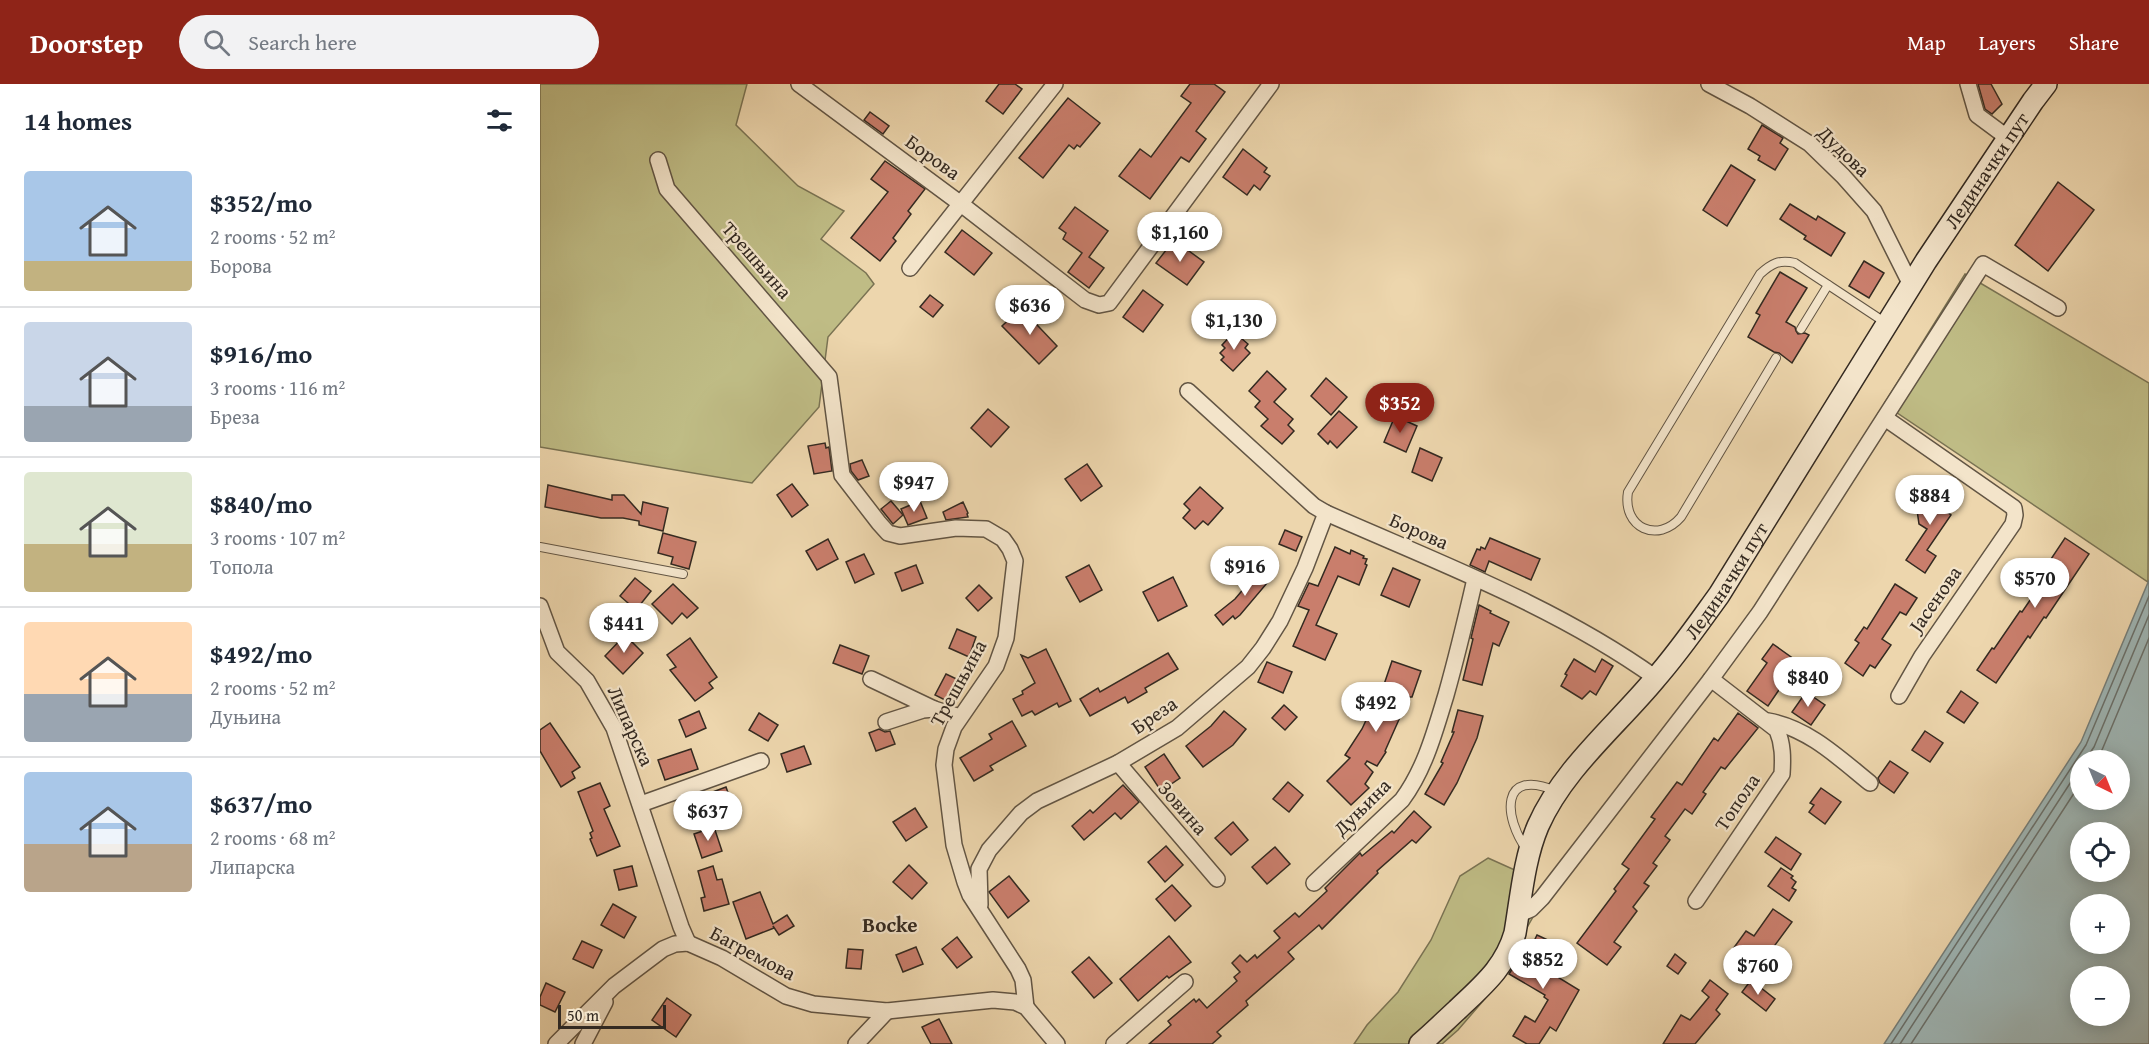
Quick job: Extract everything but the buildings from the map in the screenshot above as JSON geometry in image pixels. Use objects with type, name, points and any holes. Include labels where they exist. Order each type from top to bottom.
[{"type":"main road","name":"Лединачки пут","points":[[1420,1044],[1478,991],[1499,968],[1511,945],[1529,854],[1541,821],[1557,792],[1687,641],[1719,595],[1911,285],[2046,84]]},
{"type":"street","name":"Борова","points":[[799,84],[962,204],[1086,300],[1099,305],[1108,303],[1271,84]]},
{"type":"street","points":[[910,268],[1055,84]]},
{"type":"street","name":"Дудова","points":[[1709,84],[1750,106],[1810,144],[1874,211],[1911,285]]},
{"type":"street","points":[[1968,84],[1977,115],[2008,138]]},
{"type":"street","name":"Трешњина","points":[[658,160],[667,189],[829,376],[842,475],[888,533],[900,536],[956,528],[986,529],[1003,539],[1010,549],[1014,561],[1006,638],[996,666],[960,717],[946,749],[944,765],[956,854],[970,895],[1023,980],[1026,1007]]},
{"type":"street","points":[[1517,915],[1531,909],[1542,898],[1761,612],[1983,264],[2058,308]]},
{"type":"street","name":"Борова","points":[[1188,391],[1314,506],[1531,603],[1578,628],[1656,678]]},
{"type":"street","name":"Јасенова","points":[[1885,418],[2014,508],[2015,515],[2013,524],[1922,656],[1899,696]]},
{"type":"street","name":"Бреза","points":[[980,911],[979,869],[989,850],[1021,813],[1037,801],[1118,764],[1177,728],[1248,668],[1280,621],[1305,568],[1326,513]]},
{"type":"street","name":"Дуњина","points":[[1314,883],[1402,800],[1422,768],[1449,684],[1475,579]]},
{"type":"street","name":"Липарска","points":[[540,606],[557,652],[587,681],[614,728],[688,943]]},
{"type":"street","points":[[871,679],[934,709],[960,717]]},
{"type":"street","name":"Топола","points":[[1696,901],[1782,774],[1782,742],[1777,730],[1711,679]]},
{"type":"street","points":[[885,722],[923,710],[934,709]]},
{"type":"street","points":[[1768,721],[1783,723],[1804,733],[1870,783]]},
{"type":"street","points":[[640,804],[761,761]]},
{"type":"street","name":"Зовина","points":[[1118,764],[1217,879]]},
{"type":"street","name":"Багремова","points":[[556,1044],[614,986],[663,949],[675,944],[688,943],[722,958],[786,996],[813,1004],[887,1011],[993,1000],[1014,1002],[1026,1007]]},
{"type":"street","points":[[1114,1044],[1185,982]]},
{"type":"street","points":[[583,1044],[614,986]]},
{"type":"street","points":[[1026,1007],[1057,1044]]},
{"type":"street","points":[[856,1044],[887,1011]]},
{"type":"lane","points":[[1776,358],[1681,517],[1667,529],[1658,531],[1640,526],[1628,511],[1628,492],[1760,274],[1778,261],[1795,263],[1887,324]]},
{"type":"lane","points":[[1801,329],[1828,285]]},
{"type":"lane","points":[[540,547],[683,574]]},
{"type":"lane","points":[[1529,854],[1515,831],[1510,812],[1510,801],[1515,792],[1531,785],[1546,787],[1557,792]]},
{"type":"shaded area","points":[[540,84],[747,84],[736,125],[798,186],[844,211],[821,239],[866,273],[874,284],[828,337],[819,407],[752,483],[540,447]]},
{"type":"shaded area","points":[[1965,274],[2149,383],[2148,582],[1884,404]]},
{"type":"shaded area","points":[[1488,858],[1517,871],[1514,911],[1533,917],[1489,994],[1458,1030],[1442,1044],[1354,1044],[1367,1025],[1398,992],[1431,940],[1460,876]]},
{"type":"water","points":[[2149,580],[2149,1044],[1884,1044],[2070,759],[2070,810],[2130,810],[2130,750],[2076,750]]},
{"type":"district","name":"Bocke","points":[[890,925]]}]
